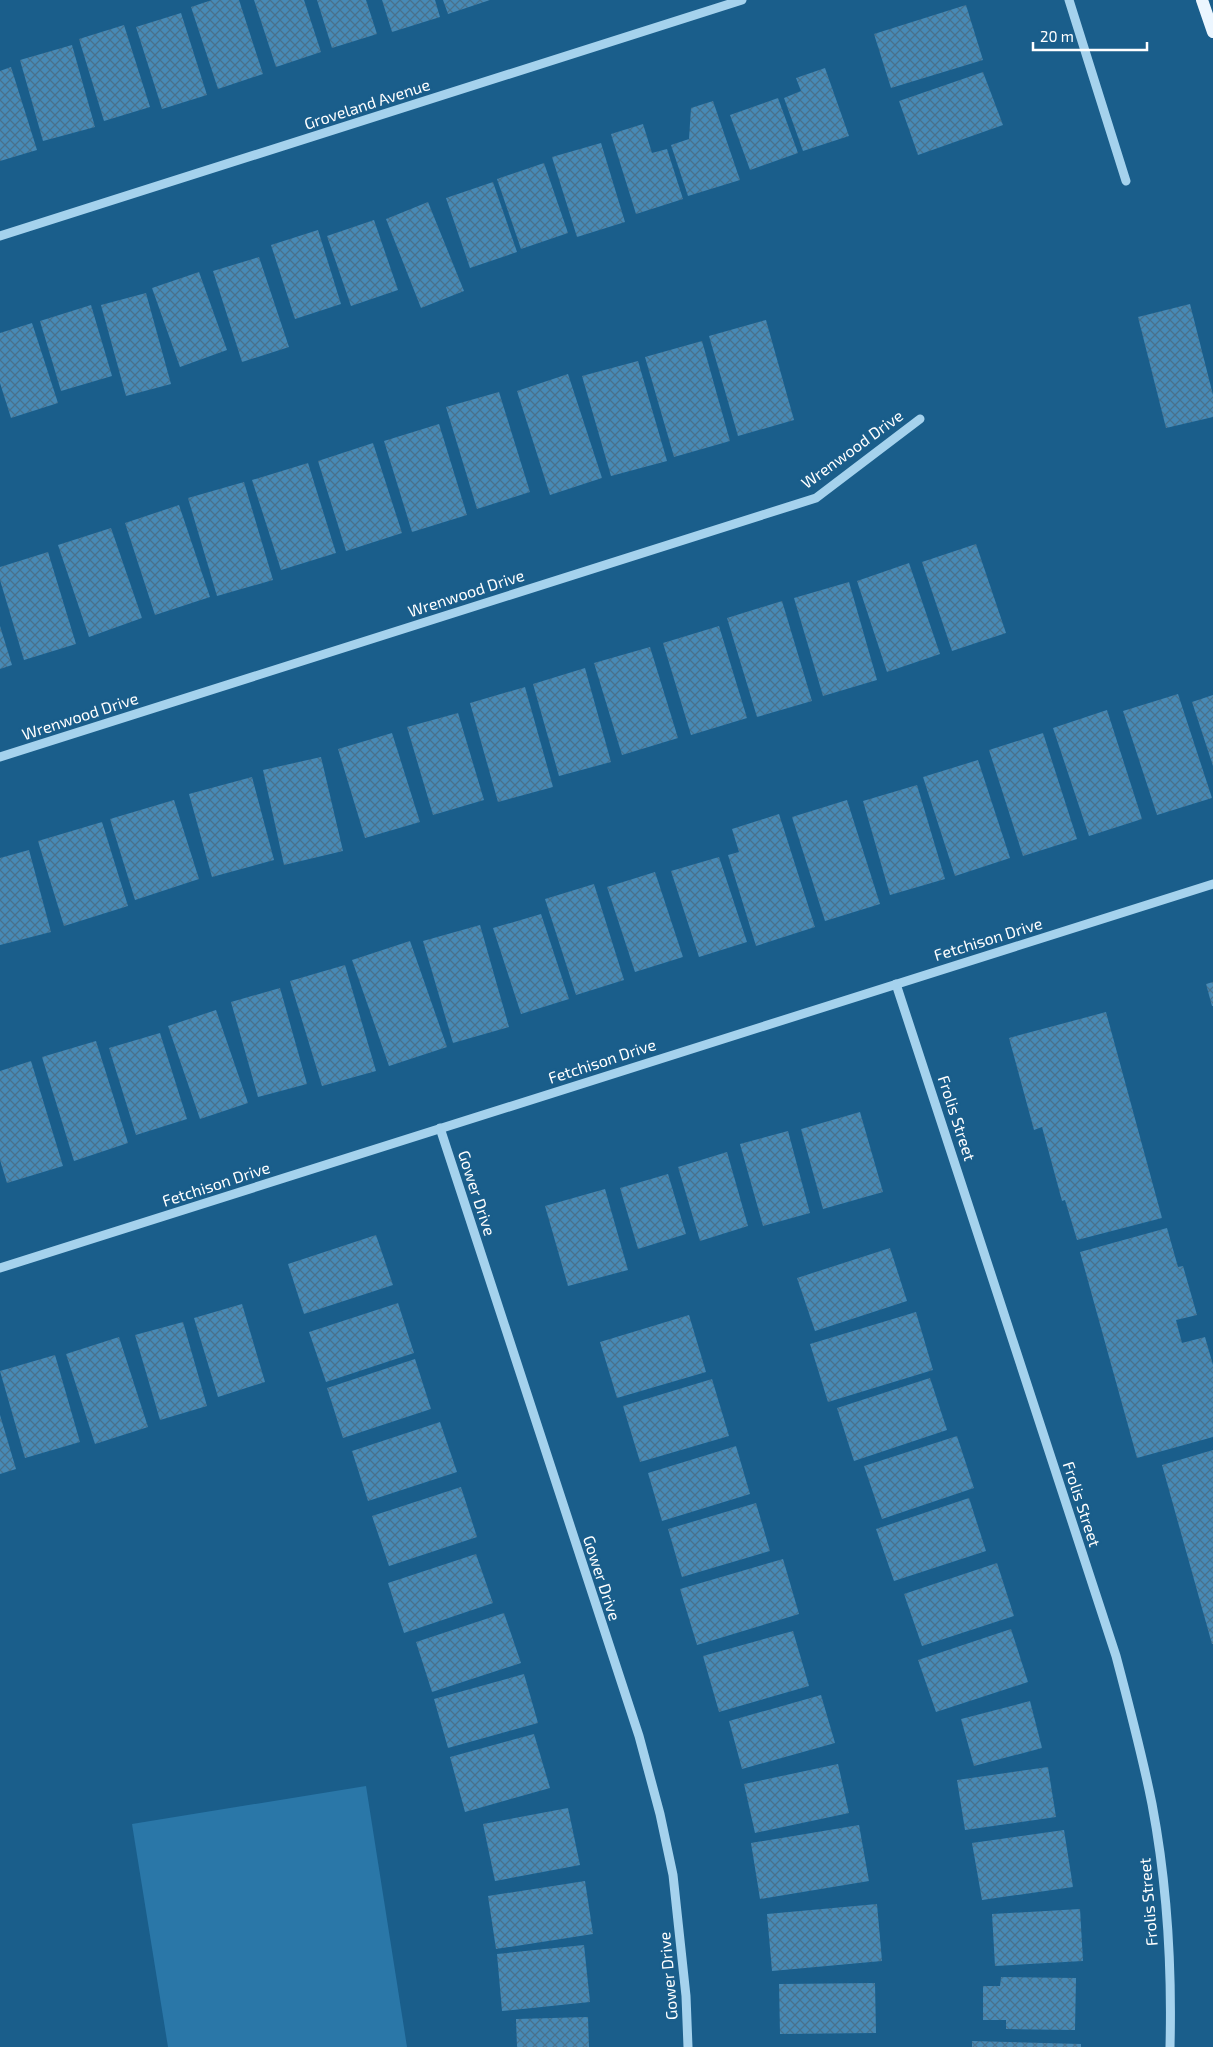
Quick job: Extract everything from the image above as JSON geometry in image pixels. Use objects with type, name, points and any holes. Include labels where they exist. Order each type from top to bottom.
[{"type":"main road","points":[[1202,0],[1213,32]]},
{"type":"street","name":"Groveland Avenue","points":[[0,236],[742,0]]},
{"type":"street","points":[[1069,0],[1126,181]]},
{"type":"street","name":"Wrenwood Drive","points":[[0,757],[816,498],[920,419]]},
{"type":"street","name":"Fetchison Drive","points":[[0,1268],[1213,884]]},
{"type":"street","name":"Frolis Street","points":[[896,984],[1116,1656],[1134,1721],[1152,1805],[1162,1874],[1167,1938],[1170,2047]]},
{"type":"street","name":"Gower Drive","points":[[440,1128],[639,1736],[660,1814],[673,1874],[686,1996],[688,2047]]},
{"type":"shaded area","points":[[366,1786],[407,2047],[168,2047],[132,1824]]},
{"type":"building","points":[[212,0],[239,0],[263,74],[218,89],[191,7]]},
{"type":"building","points":[[254,0],[304,0],[321,52],[276,67]]},
{"type":"building","points":[[317,0],[366,0],[377,34],[332,48]]},
{"type":"building","points":[[382,0],[435,0],[440,17],[392,32]]},
{"type":"building","points":[[443,0],[490,0],[448,14]]},
{"type":"building","points":[[966,5],[983,60],[891,88],[874,34]]},
{"type":"building","points":[[181,13],[207,95],[162,109],[136,27]]},
{"type":"building","points":[[124,25],[150,107],[104,121],[79,39]]},
{"type":"building","points":[[72,45],[95,127],[43,141],[20,60]]},
{"type":"building","points":[[11,67],[37,150],[0,161],[0,71]]},
{"type":"building","points":[[825,68],[849,136],[803,151],[784,98],[801,91],[796,78]]},
{"type":"building","points":[[983,72],[1003,125],[918,155],[899,101]]},
{"type":"building","points":[[778,98],[798,153],[750,170],[730,115]]},
{"type":"building","points":[[713,101],[740,180],[688,196],[671,145],[689,139],[691,108]]},
{"type":"building","points":[[643,124],[652,153],[667,149],[683,199],[636,214],[611,134]]},
{"type":"building","points":[[601,143],[625,222],[577,237],[552,157]]},
{"type":"building","points":[[544,163],[568,233],[521,249],[497,179]]},
{"type":"building","points":[[493,182],[517,252],[470,268],[446,198]]},
{"type":"building","points":[[428,202],[464,291],[421,308],[386,219]]},
{"type":"building","points":[[374,220],[398,290],[351,306],[327,236]]},
{"type":"building","points":[[318,230],[341,304],[295,319],[271,245]]},
{"type":"building","points":[[259,257],[289,347],[242,362],[213,271]]},
{"type":"building","points":[[199,272],[227,350],[180,367],[152,288]]},
{"type":"building","points":[[146,293],[171,384],[126,396],[101,305]]},
{"type":"building","points":[[1190,304],[1213,395],[1213,417],[1166,428],[1138,317]]},
{"type":"building","points":[[91,305],[112,376],[61,391],[40,321]]},
{"type":"building","points":[[766,320],[794,420],[738,436],[709,336]]},
{"type":"building","points":[[32,323],[58,403],[11,418],[0,383],[0,333]]},
{"type":"building","points":[[702,341],[730,441],[674,457],[645,357]]},
{"type":"building","points":[[638,361],[667,461],[611,476],[582,376]]},
{"type":"building","points":[[568,374],[602,478],[550,495],[517,391]]},
{"type":"building","points":[[499,392],[530,492],[477,509],[446,407]]},
{"type":"building","points":[[439,424],[467,515],[412,532],[384,441]]},
{"type":"building","points":[[373,443],[402,533],[346,551],[318,461]]},
{"type":"building","points":[[308,463],[336,553],[281,570],[252,480]]},
{"type":"building","points":[[244,482],[273,580],[217,596],[188,498]]},
{"type":"building","points":[[179,505],[210,597],[155,615],[125,523]]},
{"type":"building","points":[[111,528],[142,618],[89,637],[58,545]]},
{"type":"building","points":[[976,544],[1006,633],[952,651],[922,562]]},
{"type":"building","points":[[48,552],[76,644],[24,660],[0,580],[0,567]]},
{"type":"building","points":[[909,563],[940,654],[887,672],[857,581]]},
{"type":"building","points":[[849,582],[877,680],[823,696],[794,598]]},
{"type":"building","points":[[782,601],[812,701],[757,717],[727,618]]},
{"type":"building","points":[[0,626],[12,665],[0,669]]},
{"type":"building","points":[[719,626],[747,718],[691,735],[663,643]]},
{"type":"building","points":[[650,647],[678,738],[622,755],[594,663]]},
{"type":"building","points":[[585,668],[611,762],[559,776],[533,684]]},
{"type":"building","points":[[525,687],[553,787],[498,802],[470,703]]},
{"type":"building","points":[[1178,694],[1212,798],[1157,815],[1123,711]]},
{"type":"building","points":[[1213,695],[1213,766],[1192,702]]},
{"type":"building","points":[[1107,710],[1142,819],[1089,836],[1053,728]]},
{"type":"building","points":[[458,713],[484,800],[433,815],[407,727]]},
{"type":"building","points":[[392,733],[420,822],[365,838],[338,749]]},
{"type":"building","points":[[1043,733],[1077,839],[1023,856],[989,750]]},
{"type":"building","points":[[321,757],[343,851],[284,865],[263,770]]},
{"type":"building","points":[[978,760],[1010,858],[955,876],[923,777]]},
{"type":"building","points":[[252,777],[274,860],[212,877],[189,794]]},
{"type":"building","points":[[917,785],[945,879],[890,895],[863,801]]},
{"type":"building","points":[[174,800],[199,879],[135,900],[110,819]]},
{"type":"building","points":[[847,800],[880,904],[825,921],[792,817]]},
{"type":"building","points":[[779,814],[815,927],[756,946],[728,855],[739,852],[732,829]]},
{"type":"building","points":[[102,822],[128,906],[64,926],[38,841]]},
{"type":"building","points":[[29,850],[51,932],[0,945],[0,858]]},
{"type":"building","points":[[719,857],[747,942],[699,957],[671,871]]},
{"type":"building","points":[[655,872],[683,957],[635,972],[607,887]]},
{"type":"building","points":[[594,884],[624,980],[576,995],[545,899]]},
{"type":"building","points":[[541,914],[569,999],[521,1014],[493,928]]},
{"type":"building","points":[[480,925],[509,1027],[453,1043],[423,941]]},
{"type":"building","points":[[410,941],[447,1047],[389,1066],[352,960]]},
{"type":"building","points":[[345,965],[376,1071],[322,1086],[290,981]]},
{"type":"building","points":[[1213,982],[1213,1006],[1212,1006],[1206,984]]},
{"type":"building","points":[[280,988],[307,1084],[258,1097],[231,1002]]},
{"type":"building","points":[[216,1010],[248,1103],[200,1119],[168,1026]]},
{"type":"building","points":[[1106,1012],[1162,1218],[1077,1240],[1065,1200],[1062,1201],[1042,1127],[1034,1130],[1009,1038]]},
{"type":"building","points":[[160,1033],[187,1119],[136,1135],[109,1048]]},
{"type":"building","points":[[96,1041],[128,1143],[74,1161],[42,1057]]},
{"type":"building","points":[[31,1061],[63,1166],[7,1183],[0,1160],[0,1071]]},
{"type":"building","points":[[860,1112],[883,1192],[823,1209],[801,1129]]},
{"type":"building","points":[[788,1131],[810,1213],[763,1226],[740,1144]]},
{"type":"building","points":[[727,1152],[748,1226],[700,1241],[678,1167]]},
{"type":"building","points":[[668,1174],[686,1234],[638,1249],[620,1188]]},
{"type":"building","points":[[605,1189],[628,1270],[568,1286],[545,1206]]},
{"type":"building","points":[[1167,1228],[1178,1267],[1183,1266],[1197,1315],[1176,1320],[1182,1343],[1205,1337],[1213,1365],[1213,1437],[1137,1458],[1080,1252]]},
{"type":"building","points":[[376,1235],[393,1285],[304,1314],[288,1264]]},
{"type":"building","points":[[890,1248],[907,1301],[815,1331],[797,1278]]},
{"type":"building","points":[[398,1303],[414,1353],[326,1382],[309,1332]]},
{"type":"building","points":[[242,1304],[265,1382],[218,1397],[194,1318]]},
{"type":"building","points":[[916,1312],[933,1370],[828,1402],[810,1344]]},
{"type":"building","points":[[689,1315],[706,1372],[617,1398],[600,1342]]},
{"type":"building","points":[[183,1322],[207,1406],[160,1420],[135,1335]]},
{"type":"building","points":[[119,1337],[148,1427],[95,1444],[66,1354]]},
{"type":"building","points":[[55,1355],[80,1442],[25,1458],[0,1371]]},
{"type":"building","points":[[415,1359],[431,1409],[343,1438],[327,1388]]},
{"type":"building","points":[[930,1378],[947,1430],[854,1461],[837,1408]]},
{"type":"building","points":[[712,1379],[729,1436],[640,1462],[623,1406]]},
{"type":"building","points":[[0,1415],[16,1469],[0,1474]]},
{"type":"building","points":[[440,1422],[457,1472],[368,1501],[352,1451]]},
{"type":"building","points":[[957,1436],[974,1488],[882,1519],[864,1466]]},
{"type":"building","points":[[736,1446],[750,1494],[662,1521],[648,1473]]},
{"type":"building","points":[[1213,1450],[1213,1644],[1212,1644],[1162,1465]]},
{"type":"building","points":[[461,1487],[477,1537],[389,1566],[372,1516]]},
{"type":"building","points":[[969,1498],[986,1551],[894,1581],[876,1529]]},
{"type":"building","points":[[756,1503],[770,1551],[682,1577],[668,1529]]},
{"type":"building","points":[[476,1554],[493,1603],[404,1633],[388,1583]]},
{"type":"building","points":[[783,1559],[799,1614],[697,1645],[680,1589]]},
{"type":"building","points":[[997,1563],[1014,1616],[922,1646],[904,1594]]},
{"type":"building","points":[[504,1613],[521,1663],[432,1692],[416,1642]]},
{"type":"building","points":[[1011,1629],[1028,1682],[936,1712],[918,1660]]},
{"type":"building","points":[[793,1631],[809,1686],[719,1712],[703,1656]]},
{"type":"building","points":[[524,1674],[538,1723],[448,1748],[434,1699]]},
{"type":"building","points":[[821,1695],[835,1743],[742,1769],[729,1721]]},
{"type":"building","points":[[1030,1701],[1042,1748],[974,1766],[961,1719]]},
{"type":"building","points":[[534,1734],[550,1788],[465,1812],[450,1757]]},
{"type":"building","points":[[838,1764],[849,1813],[755,1833],[744,1784]]},
{"type":"building","points":[[1048,1767],[1056,1817],[965,1830],[957,1780]]},
{"type":"building","points":[[568,1808],[580,1865],[495,1881],[483,1824]]},
{"type":"building","points":[[859,1825],[869,1881],[760,1899],[751,1843]]},
{"type":"building","points":[[1064,1830],[1073,1887],[982,1900],[972,1843]]},
{"type":"building","points":[[585,1881],[593,1934],[496,1949],[488,1896]]},
{"type":"building","points":[[877,1904],[882,1961],[772,1971],[767,1914]]},
{"type":"building","points":[[1080,1909],[1083,1961],[995,1966],[992,1914]]},
{"type":"building","points":[[584,1945],[590,2002],[502,2011],[497,1954]]},
{"type":"building","points":[[1001,1977],[1076,1978],[1075,2030],[1006,2029],[1006,2020],[983,2020],[983,1986],[1000,1986]]},
{"type":"building","points":[[875,1983],[876,2033],[780,2034],[779,1984]]},
{"type":"building","points":[[588,2017],[589,2047],[517,2047],[516,2019]]},
{"type":"building","points":[[972,2041],[1081,2044],[1081,2047],[972,2047]]}]
